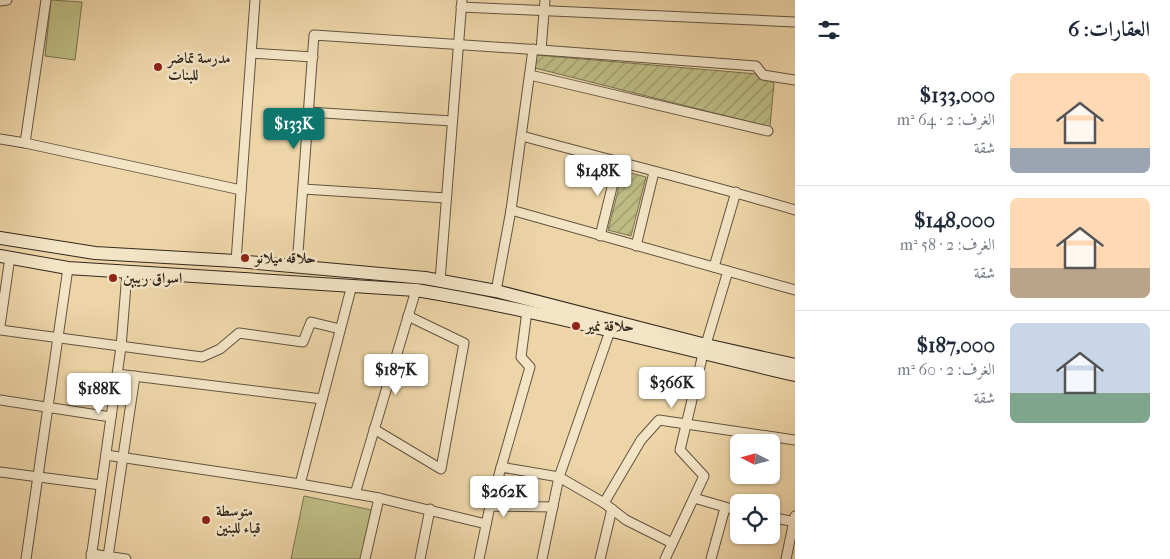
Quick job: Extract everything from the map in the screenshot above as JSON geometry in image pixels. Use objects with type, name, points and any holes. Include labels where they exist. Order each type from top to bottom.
[{"type":"main road","points":[[0,238],[95,253],[236,261],[440,280],[496,291],[795,376]]},
{"type":"main road","points":[[5,256],[68,268],[127,273],[416,290],[471,299],[610,331],[795,365]]},
{"type":"street","points":[[0,2],[7,0]]},
{"type":"street","points":[[25,143],[46,0]]},
{"type":"street","points":[[236,261],[255,0]]},
{"type":"street","points":[[496,291],[511,210],[530,75],[545,11],[545,0]]},
{"type":"street","points":[[440,280],[461,4],[545,11],[795,22]]},
{"type":"street","points":[[297,266],[314,35],[756,66],[762,75],[795,80]]},
{"type":"street","points":[[251,53],[312,57]]},
{"type":"street","points":[[530,75],[768,130]]},
{"type":"street","points":[[308,112],[452,121]]},
{"type":"street","points":[[522,136],[618,163],[736,192],[795,210]]},
{"type":"street","points":[[0,139],[241,190]]},
{"type":"street","points":[[600,236],[618,163]]},
{"type":"street","points":[[636,246],[654,172]]},
{"type":"street","points":[[303,188],[446,198]]},
{"type":"street","points":[[714,267],[736,192]]},
{"type":"street","points":[[511,210],[795,290]]},
{"type":"street","points":[[0,326],[5,256]]},
{"type":"street","points":[[26,559],[68,268]]},
{"type":"street","points":[[665,559],[704,476],[680,450],[704,349],[728,272]]},
{"type":"street","points":[[126,559],[91,556],[118,374],[127,273]]},
{"type":"street","points":[[300,484],[352,285]]},
{"type":"street","points":[[355,494],[416,290]]},
{"type":"street","points":[[479,559],[490,506],[530,366],[521,357],[527,311]]},
{"type":"street","points":[[374,429],[441,469],[464,343],[408,316]]},
{"type":"street","points":[[0,330],[202,356],[220,349],[239,333],[303,342],[311,322],[340,329]]},
{"type":"street","points":[[542,559],[559,477],[610,331]]},
{"type":"street","points":[[118,374],[322,399]]},
{"type":"street","points":[[108,557],[135,376]]},
{"type":"street","points":[[0,400],[111,417]]},
{"type":"street","points":[[604,503],[641,440],[659,420],[795,440]]},
{"type":"street","points":[[106,454],[379,498],[486,524]]},
{"type":"street","points":[[501,467],[559,477],[604,503],[626,520],[672,543]]},
{"type":"street","points":[[0,472],[101,484]]},
{"type":"street","points":[[365,559],[379,498]]},
{"type":"street","points":[[694,498],[730,509]]},
{"type":"street","points":[[490,506],[553,507]]},
{"type":"street","points":[[711,559],[725,508]]},
{"type":"street","points":[[420,559],[430,509]]},
{"type":"street","points":[[600,559],[612,509]]},
{"type":"street","points":[[780,518],[795,520],[786,559]]},
{"type":"shaded area","points":[[51,0],[82,2],[75,60],[45,56]]},
{"type":"shaded area","points":[[536,55],[757,74],[774,83],[770,127],[535,68]]},
{"type":"shaded area","points":[[623,171],[646,177],[631,236],[608,230]]},
{"type":"shaded area","points":[[304,496],[372,510],[362,559],[291,559]]},
{"type":"place","name":"مدرسة تماضر للبنات","points":[[158,67]]},
{"type":"place","name":"حلاقه ميلانو","points":[[245,258]]},
{"type":"place","name":"اسواق ريبين","points":[[113,278]]},
{"type":"place","name":"حلاقة نمير","points":[[576,326]]},
{"type":"place","name":"متوسطة قباء للبنين","points":[[206,520]]}]
